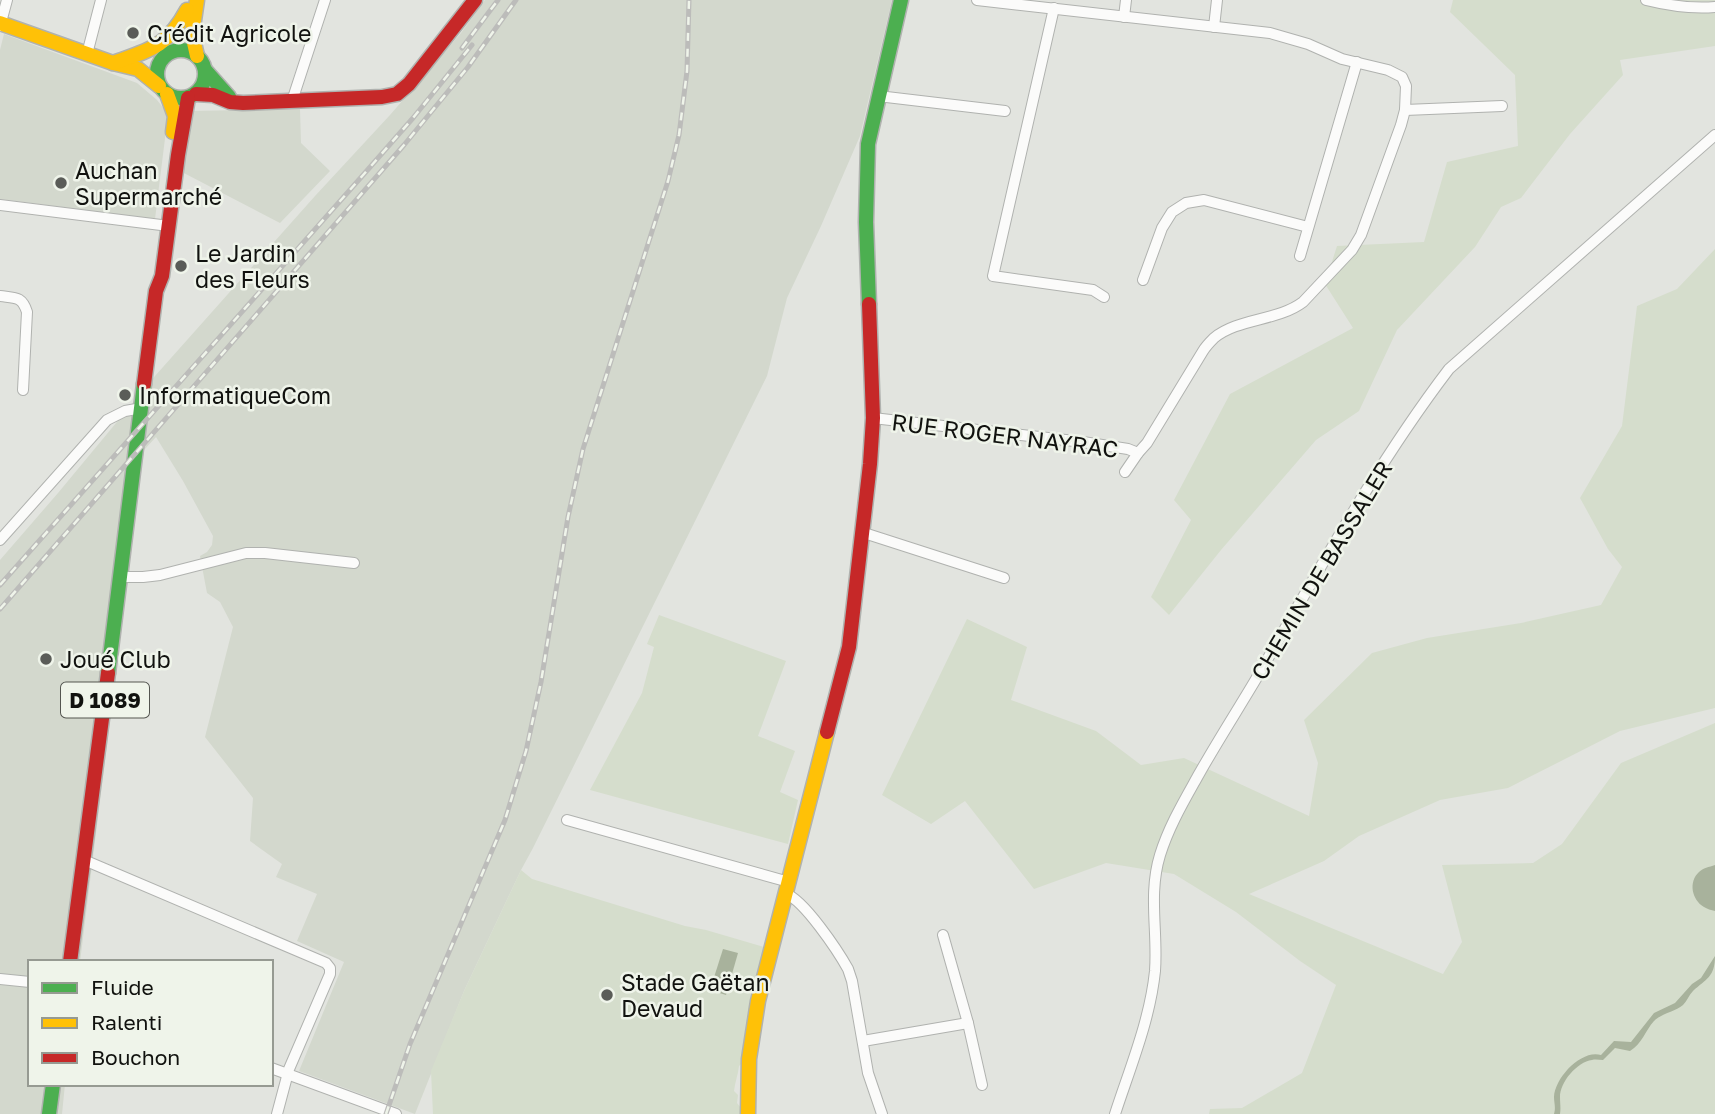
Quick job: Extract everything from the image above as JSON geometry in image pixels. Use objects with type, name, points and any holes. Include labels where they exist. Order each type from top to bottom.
[{"type":"main road","points":[[0,24],[138,69],[178,99],[213,94],[236,103],[382,97],[397,93],[409,84],[475,0]]},
{"type":"main road","points":[[748,1114],[749,1059],[758,1001],[849,647],[873,418],[866,222],[868,144],[901,0]]},
{"type":"main road","points":[[113,63],[150,51],[164,42],[176,30],[191,3]]},
{"type":"main road","points":[[163,90],[157,71],[182,39],[191,3]]},
{"type":"main road","points":[[191,3],[192,34],[197,56]]},
{"type":"main road","points":[[138,69],[182,50],[190,51],[201,60],[205,70],[221,90],[236,103]]},
{"type":"main road","points":[[192,96],[204,83],[205,70]]},
{"type":"main road","name":"D 1089","points":[[163,90],[176,116],[164,225]]},
{"type":"main road","name":"D 1089","points":[[70,960],[142,408],[156,291],[155,270],[192,96]]},
{"type":"main road","points":[[49,1114],[53,1086]]},
{"type":"street","points":[[0,24],[6,0]]},
{"type":"street","points":[[87,54],[100,0]]},
{"type":"street","points":[[292,101],[325,0]]},
{"type":"street","points":[[977,0],[1270,33],[1308,44],[1342,59],[1388,69],[1402,77],[1406,86],[1405,110],[1502,106]]},
{"type":"street","points":[[1124,16],[1126,0]]},
{"type":"street","points":[[1214,27],[1217,0]]},
{"type":"street","points":[[1646,0],[1676,7],[1715,7]]},
{"type":"street","points":[[1054,8],[993,276],[1093,290],[1104,297]]},
{"type":"street","points":[[1300,256],[1357,62]]},
{"type":"street","points":[[878,96],[1005,111]]},
{"type":"street","name":"RUE ROGER NAYRAC","points":[[1125,472],[1147,443],[1212,339],[1222,332],[1294,309],[1352,250],[1369,217],[1405,110]]},
{"type":"street","name":"CHEMIN DE BASSALER","points":[[1115,1114],[1147,1015],[1154,973],[1153,898],[1158,860],[1172,822],[1366,491],[1449,369],[1715,135]]},
{"type":"street","points":[[1143,280],[1162,228],[1172,212],[1186,203],[1204,200],[1308,227]]},
{"type":"street","points":[[0,205],[164,225]]},
{"type":"street","points":[[0,296],[19,298],[27,312],[23,390]]},
{"type":"street","points":[[0,540],[107,420],[125,411],[142,408]]},
{"type":"street","name":"RUE ROGER NAYRAC","points":[[873,418],[1083,442],[1138,453]]},
{"type":"street","points":[[861,532],[1004,578]]},
{"type":"street","points":[[121,576],[160,575],[246,554],[265,553],[354,563]]},
{"type":"street","points":[[567,820],[787,889],[803,906],[848,969],[869,1073],[882,1114]]},
{"type":"street","points":[[84,860],[327,963],[330,974],[288,1074],[277,1114]]},
{"type":"street","points":[[943,935],[982,1085]]},
{"type":"street","points":[[0,979],[28,982]]},
{"type":"street","points":[[863,1041],[968,1023]]},
{"type":"street","points":[[273,1069],[396,1114]]},
{"type":"shaded area","points":[[485,0],[892,0],[860,136],[787,298],[767,376],[521,870],[464,991],[415,1114],[299,1071],[344,962],[297,941],[317,894],[276,877],[282,864],[250,841],[253,798],[205,737],[233,627],[220,602],[207,593],[200,556],[212,545],[213,536],[156,437],[144,450],[80,960],[28,960],[28,1086],[65,1086],[62,1114],[0,1114],[0,560],[155,376],[461,33]]},
{"type":"shaded area","points":[[1453,0],[1715,0],[1715,46],[1620,60],[1623,75],[1570,134],[1521,198],[1501,207],[1475,247],[1397,330],[1359,411],[1316,440],[1169,615],[1151,597],[1191,520],[1174,500],[1230,394],[1353,328],[1325,284],[1337,246],[1424,242],[1447,162],[1518,146],[1515,75],[1450,12]]},
{"type":"shaded area","points":[[4,34],[137,83],[157,100],[168,114],[155,219],[0,199],[0,50]]},
{"type":"shaded area","points":[[300,109],[301,143],[330,171],[280,223],[180,171],[190,111]]},
{"type":"shaded area","points":[[1715,249],[1715,708],[1620,731],[1508,788],[1440,800],[1359,836],[1324,861],[1249,894],[1443,974],[1462,942],[1442,865],[1533,863],[1562,844],[1621,763],[1715,723],[1715,1114],[1209,1114],[1210,1109],[1242,1108],[1302,1073],[1336,985],[1236,912],[1174,874],[1106,863],[1034,889],[965,801],[931,824],[882,795],[967,619],[1027,647],[1011,700],[1096,731],[1141,765],[1184,758],[1309,816],[1318,763],[1304,720],[1372,653],[1427,638],[1521,623],[1601,605],[1622,567],[1608,549],[1580,498],[1622,426],[1637,306],[1677,289]]},
{"type":"shaded area","points":[[659,615],[786,661],[758,736],[795,751],[780,792],[798,800],[788,844],[590,790],[642,693],[654,647],[647,644]]},
{"type":"shaded area","points":[[1715,865],[1715,911],[1706,908],[1697,900],[1693,881],[1699,872]]},
{"type":"shaded area","name":"Stade Gaëtan Devaud","points":[[521,870],[532,879],[764,947],[750,999],[744,1061],[739,1066],[734,1091],[738,1095],[737,1103],[741,1114],[433,1114],[431,1071],[464,991]]},
{"type":"shaded area","points":[[723,949],[738,953],[726,995],[710,990]]},
{"type":"shaded area","points":[[1715,956],[1709,977],[1693,991],[1683,1005],[1654,1021],[1634,1048],[1630,1051],[1615,1048],[1603,1060],[1586,1062],[1575,1069],[1566,1079],[1561,1091],[1560,1114],[1554,1114],[1556,1089],[1571,1066],[1586,1056],[1601,1055],[1614,1041],[1631,1042],[1654,1013],[1675,1003],[1701,978]]},
{"type":"railway","points":[[462,48],[498,0]]},
{"type":"railway","points":[[0,609],[404,145],[468,67],[516,0]]},
{"type":"railway","points":[[386,1114],[410,1044],[505,820],[526,751],[541,682],[568,517],[583,449],[668,181],[679,135],[687,71],[689,0]]},
{"type":"railway","points":[[0,585],[413,118],[472,45]]},
{"type":"traffic: fast","points":[[869,304],[866,222],[868,144],[901,0]]},
{"type":"traffic: fast","points":[[181,50],[190,51],[198,57],[204,65],[205,74],[204,83],[198,91],[190,97],[181,98],[172,97],[164,91],[158,83],[157,74],[158,65],[164,57],[172,51],[181,50]]},
{"type":"traffic: fast","points":[[205,70],[229,97]]},
{"type":"traffic: fast","points":[[108,673],[144,384]]},
{"type":"traffic: fast","points":[[49,1114],[53,1086]]},
{"type":"traffic: slow","points":[[197,0],[192,34],[197,56]]},
{"type":"traffic: slow","points":[[113,63],[165,40],[187,10]]},
{"type":"traffic: slow","points":[[0,23],[113,63],[138,69],[159,86]]},
{"type":"traffic: slow","points":[[167,94],[175,116],[173,132]]},
{"type":"traffic: slow","points":[[748,1114],[749,1059],[758,1001],[827,732]]},
{"type":"traffic: jam","points":[[196,94],[213,95],[230,102],[243,103],[382,97],[397,94],[409,84],[475,0]]},
{"type":"traffic: jam","points":[[144,384],[156,291],[162,276],[188,98]]},
{"type":"traffic: jam","points":[[827,732],[849,647],[870,464],[873,418],[869,304]]},
{"type":"traffic: jam","points":[[70,960],[108,673]]},
{"type":"place","name":"Crédit Agricole","points":[[133,33]]},
{"type":"place","name":"Auchan Supermarché","points":[[61,183]]},
{"type":"place","name":"Le Jardin des Fleurs","points":[[181,266]]},
{"type":"place","name":"InformatiqueCom","points":[[125,395]]},
{"type":"place","name":"Joué Club","points":[[46,659]]},
{"type":"place","name":"Stade Gaëtan Devaud","points":[[607,995]]}]
